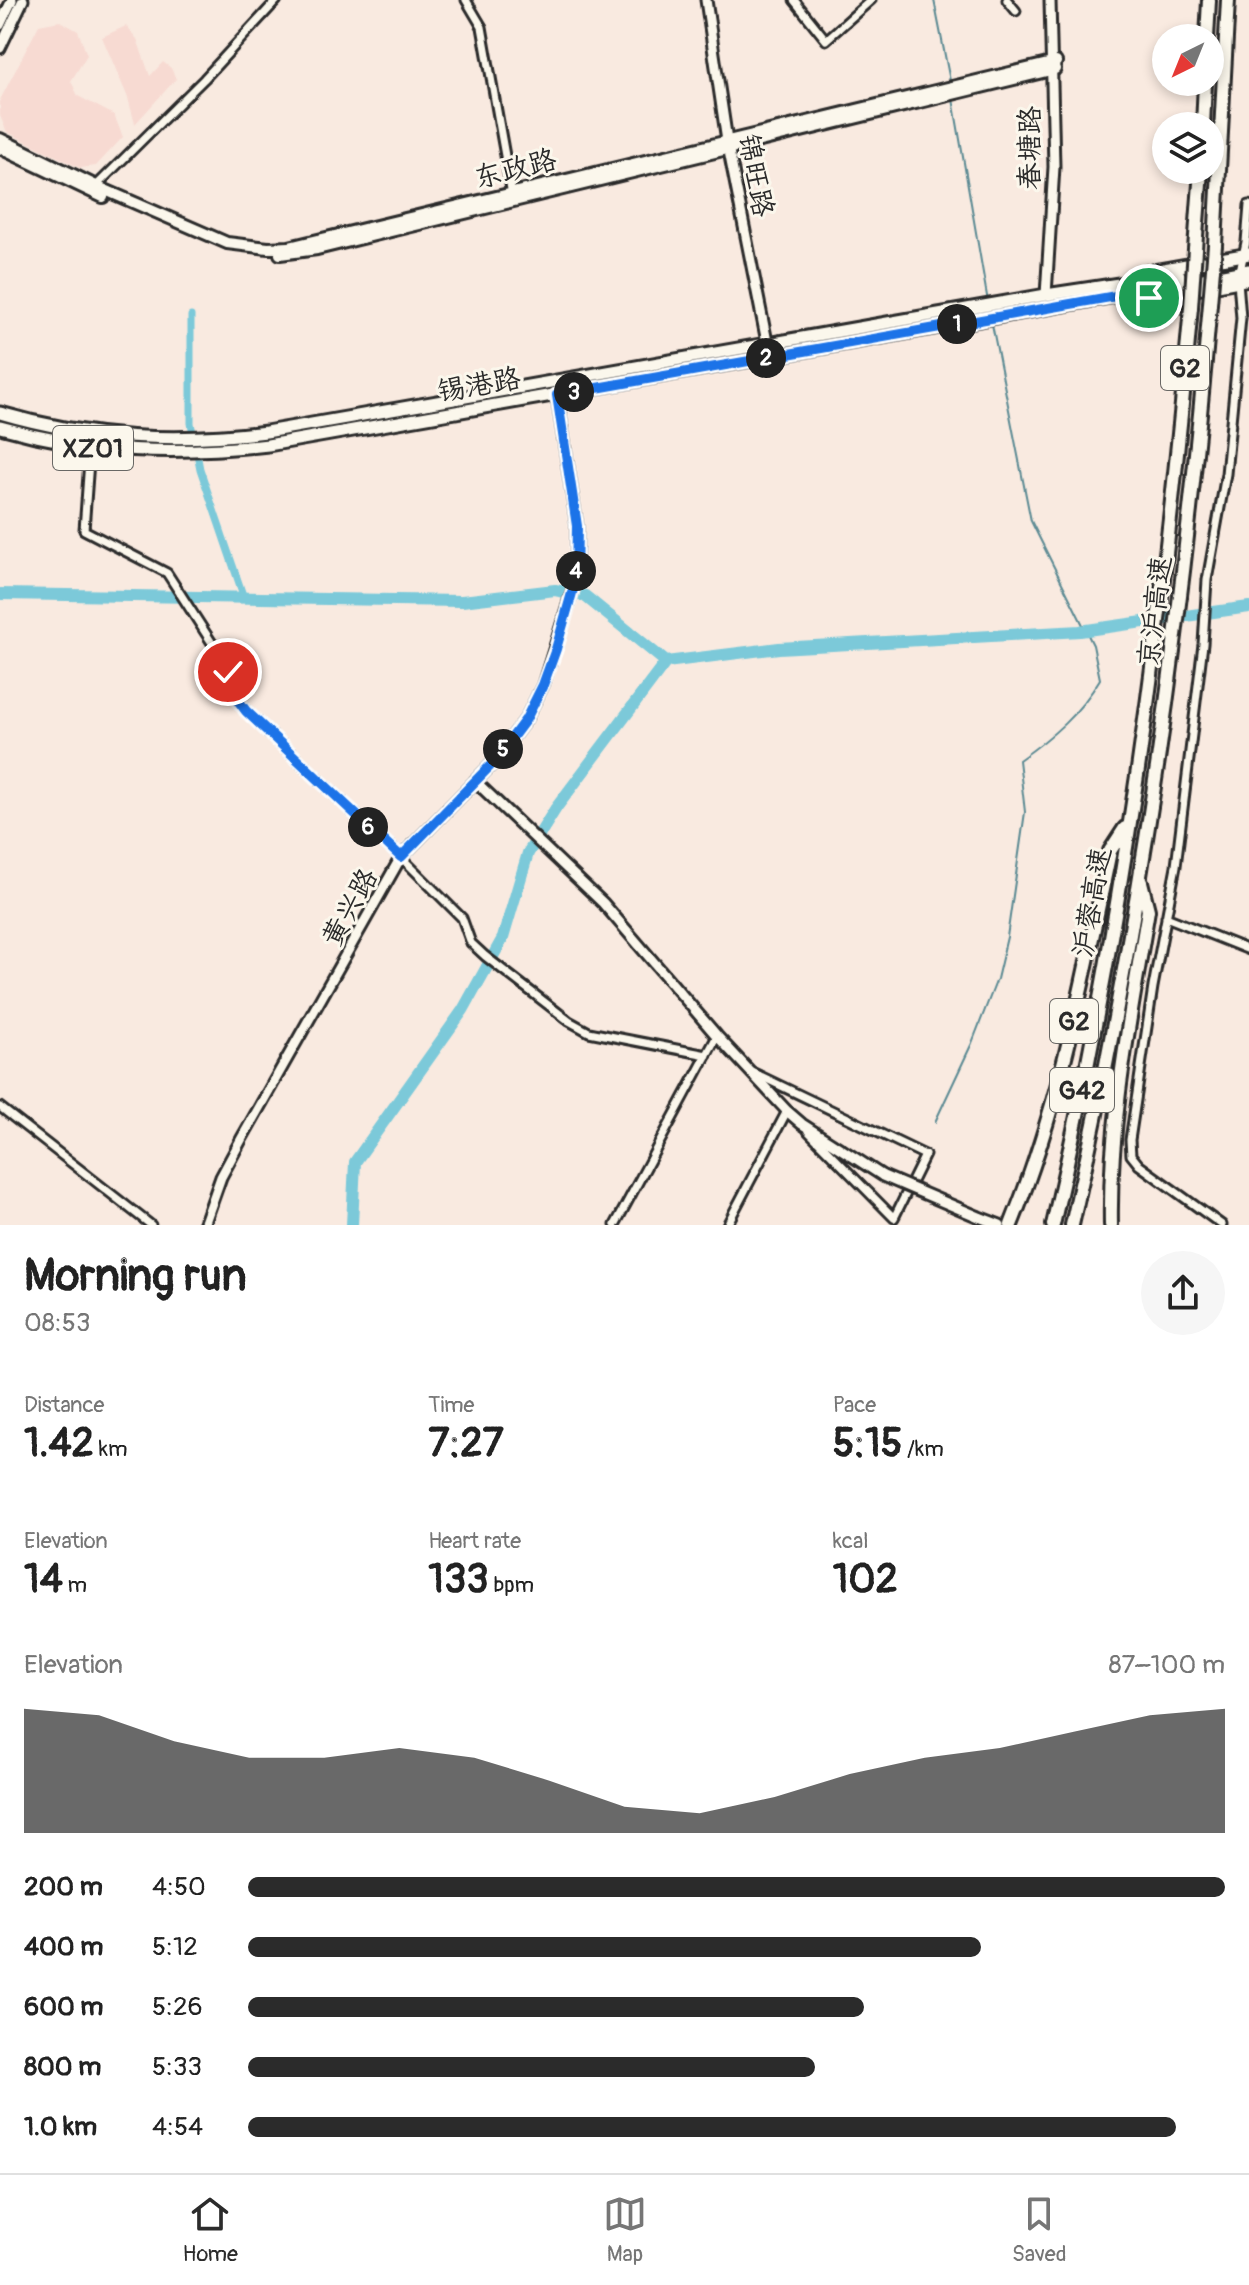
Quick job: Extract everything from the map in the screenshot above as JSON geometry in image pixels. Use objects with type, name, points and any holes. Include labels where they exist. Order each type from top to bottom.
[{"type":"highway","points":[[1208,24],[1209,0]]},
{"type":"highway","name":"京沪高速","points":[[1111,1225],[1120,1088],[1148,910],[1140,875],[1175,643],[1210,304],[1228,0]]},
{"type":"highway","name":"京沪高速","points":[[1011,1225],[1047,1125],[1063,1065],[1110,851],[1129,822],[1162,588],[1191,307],[1200,184]]},
{"type":"highway","name":"沪蓉高速","points":[[1053,1225],[1088,1057],[1129,822]]},
{"type":"highway","name":"沪蓉高速","points":[[1072,1225],[1101,1090],[1140,875]]},
{"type":"main road","name":"东政路","points":[[0,148],[227,243],[268,248],[314,243],[512,197],[1053,65]]},
{"type":"main road","name":"东政路","points":[[0,139],[93,189]]},
{"type":"main road","points":[[1245,267],[1149,298],[1126,289],[1147,272],[1245,267]]},
{"type":"main road","name":"锡港路","points":[[991,312],[1049,294],[1126,289]]},
{"type":"main road","name":"锡港路","points":[[203,445],[1126,289]]},
{"type":"main road","name":"锡港路","points":[[0,427],[90,447],[297,440],[557,395],[769,351]]},
{"type":"main road","name":"锡港路","points":[[0,413],[49,427],[188,446]]},
{"type":"street","points":[[0,25],[12,0]]},
{"type":"street","points":[[0,48],[23,0]]},
{"type":"street","points":[[93,189],[204,79],[277,0]]},
{"type":"street","points":[[466,0],[477,16],[485,37],[512,197]]},
{"type":"street","name":"锦旺路","points":[[706,0],[728,144],[769,351]]},
{"type":"street","points":[[794,0],[826,40],[871,0]]},
{"type":"street","points":[[1007,0],[1016,11]]},
{"type":"street","name":"春塘路","points":[[1049,294],[1060,167],[1053,65],[1053,0]]},
{"type":"street","points":[[1222,1225],[1139,1165],[1131,1155],[1132,1125],[1176,866],[1206,598],[1226,474],[1238,375],[1249,205]]},
{"type":"street","name":"黄兴路","points":[[204,1225],[221,1177],[401,857],[493,763],[526,719],[543,685],[576,579],[577,526],[557,395]]},
{"type":"street","points":[[90,447],[84,530],[167,573],[221,657],[228,672],[229,688],[246,711],[462,918],[471,943],[569,1021],[589,1032],[707,1055]]},
{"type":"street","points":[[475,781],[603,903],[717,1036],[787,1111],[802,1124],[892,1221],[925,1155],[750,1071]]},
{"type":"street","points":[[1166,917],[1249,950]]},
{"type":"street","points":[[615,1225],[717,1036]]},
{"type":"street","points":[[0,1107],[151,1225]]},
{"type":"street","points":[[727,1225],[787,1111]]},
{"type":"street","points":[[802,1124],[883,1176],[1000,1225]]},
{"type":"shaded area","points":[[60,21],[78,31],[87,55],[71,81],[78,96],[114,115],[123,137],[96,166],[80,168],[7,132],[0,116],[0,100],[39,25]]},
{"type":"shaded area","points":[[126,26],[137,39],[150,76],[163,62],[171,68],[176,79],[135,124],[128,98],[102,37]]},
{"type":"waterway","points":[[934,0],[950,81]]},
{"type":"waterway","points":[[953,99],[988,302]]},
{"type":"waterway","points":[[191,316],[191,423],[200,469],[244,598]]},
{"type":"waterway","points":[[935,1122],[972,1043],[997,979],[1007,937],[1025,812],[1019,760],[1064,724],[1084,703],[1100,679],[1093,645],[1031,521],[992,324]]},
{"type":"waterway","points":[[0,594],[462,601],[555,590],[585,596],[666,662],[779,648],[1080,631],[1249,607]]},
{"type":"waterway","points":[[352,1225],[355,1162],[463,1010],[503,938],[528,853],[556,808],[666,662]]},
{"type":"route","points":[[228,672],[229,688],[263,730],[401,857],[493,763],[526,719],[556,649],[576,579],[577,526],[557,395],[1127,294],[1149,298]]}]
